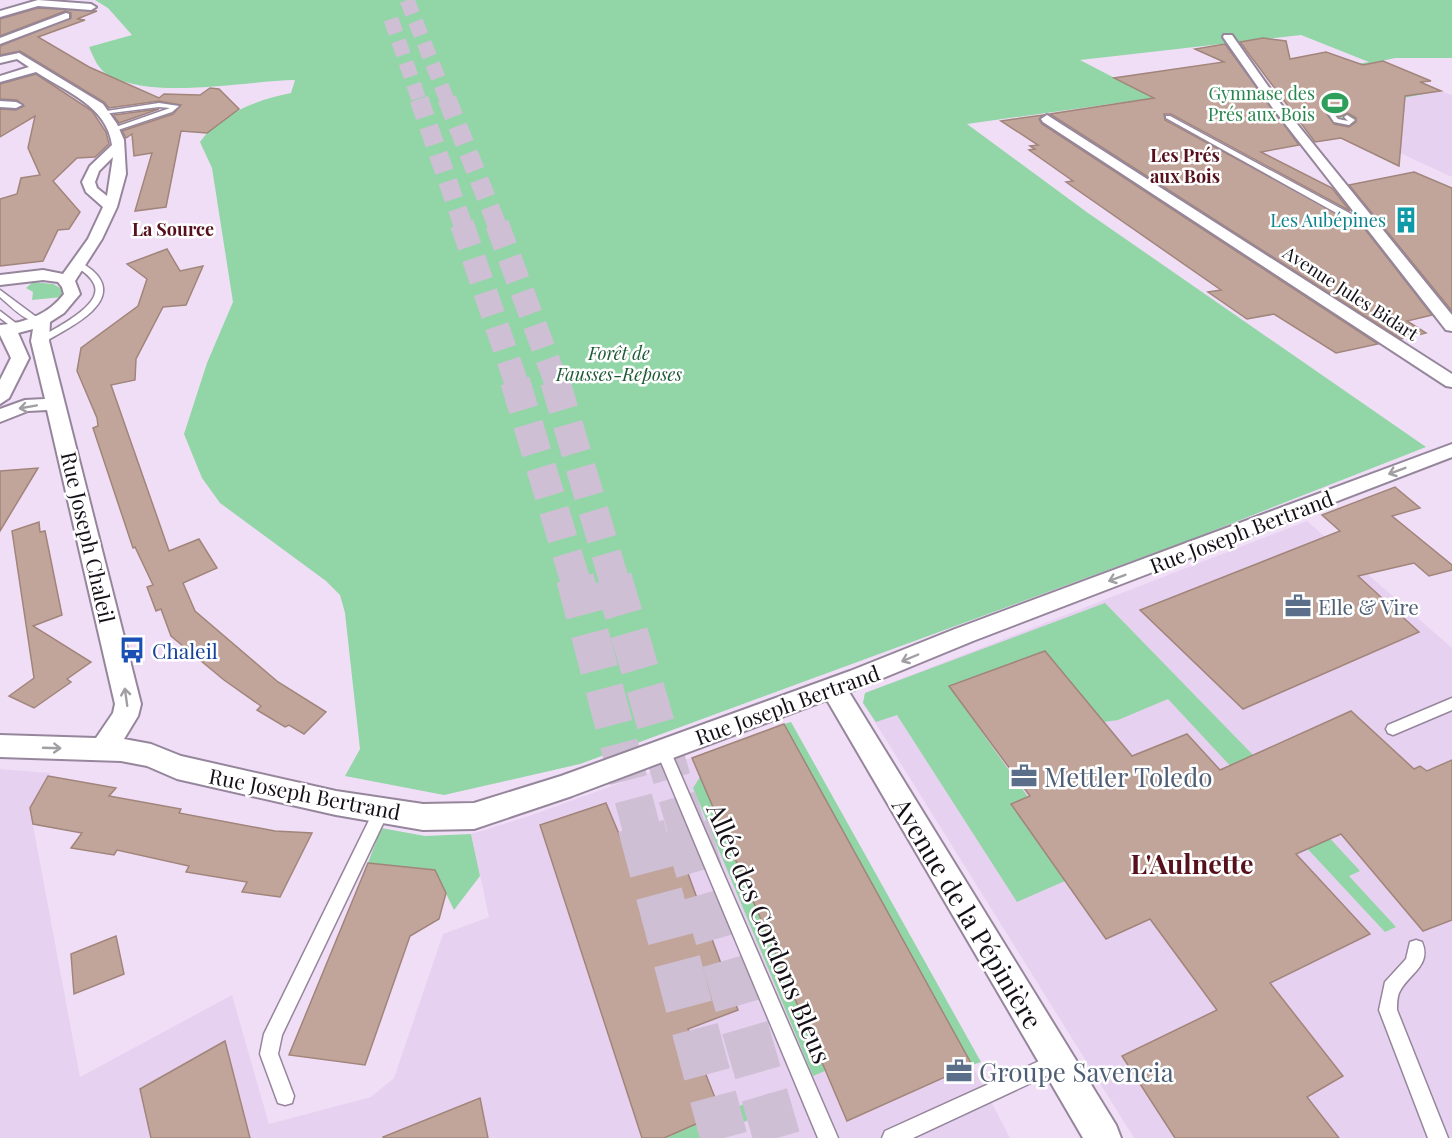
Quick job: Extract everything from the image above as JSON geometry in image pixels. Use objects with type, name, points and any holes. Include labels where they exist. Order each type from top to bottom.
[{"type":"street","points":[[0,14],[38,3],[91,7]]},
{"type":"street","points":[[0,41],[66,16]]},
{"type":"street","points":[[1228,38],[1276,105],[1452,326]]},
{"type":"street","points":[[0,60],[19,56],[102,112],[112,130],[122,169],[111,204],[94,240],[76,263],[67,281]]},
{"type":"street","points":[[0,79],[37,68]]},
{"type":"street","points":[[0,104],[16,105]]},
{"type":"street","name":"Avenue Jules Bidart","points":[[1047,119],[1452,382]]},
{"type":"street","points":[[111,204],[92,190],[87,182],[89,174],[117,147]]},
{"type":"street","points":[[0,280],[45,275],[76,263]]},
{"type":"street","points":[[3,325],[41,330],[69,299],[72,287],[67,281],[45,275]]},
{"type":"street","points":[[0,398],[20,358],[3,325]]},
{"type":"street","name":"Rue Joseph Chaleil","points":[[41,330],[128,704],[125,716],[103,749]]},
{"type":"street","points":[[0,416],[25,406],[57,404]]},
{"type":"street","name":"Rue Joseph Bertrand","points":[[0,746],[103,749],[151,756],[177,767],[336,803],[423,817],[474,816],[562,788],[833,688],[974,631],[1452,450]]},
{"type":"street","name":"Avenue de la Pépinière","points":[[833,688],[1103,1138]]},
{"type":"lane","points":[[102,112],[159,105],[176,106],[170,111],[112,130]]},
{"type":"lane","points":[[1331,114],[1336,121],[1349,123],[1352,120],[1347,117]]},
{"type":"lane","points":[[1168,117],[1361,223],[1374,226]]},
{"type":"lane","points":[[0,293],[33,319],[41,330],[82,315],[103,290],[100,282],[76,263]]},
{"type":"lane","points":[[1393,729],[1452,704]]},
{"type":"lane","name":"Allée des Cordons Bleus","points":[[663,750],[828,1138]]},
{"type":"lane","points":[[285,1096],[269,1054],[273,1034],[382,809]]},
{"type":"lane","points":[[1416,948],[1414,963],[1391,988],[1388,1010],[1438,1138]]},
{"type":"lane","points":[[892,1138],[1057,1062]]},
{"type":"shaded area","points":[[1441,91],[1452,95],[1452,177],[1378,143],[1403,98]]},
{"type":"shaded area","points":[[1307,521],[1452,648],[1452,1138],[1134,1138],[863,703],[865,693]]},
{"type":"shaded area","points":[[784,724],[1010,1138],[0,1138],[0,769],[50,773],[30,809],[80,1077],[232,995],[269,1124],[371,1097],[394,1078],[443,934],[489,917],[471,834],[526,817]]},
{"type":"green space","name":"Forêt de Fausses-Reposes","points":[[95,0],[1452,0],[1452,58],[1395,58],[1373,63],[1441,91],[1403,98],[1378,143],[1289,105],[1267,78],[1369,62],[1301,35],[1080,60],[1153,98],[967,124],[1088,213],[1426,447],[1192,539],[580,764],[444,795],[345,776],[360,749],[345,613],[340,595],[326,581],[220,503],[202,478],[184,434],[207,363],[233,302],[212,168],[200,142],[218,123],[241,109],[266,99],[291,93],[295,80],[175,88],[129,83],[110,76],[99,67],[89,47],[132,35],[108,8]]},
{"type":"green space","points":[[33,282],[53,284],[64,290],[62,297],[32,300],[33,292],[26,288]]},
{"type":"green space","points":[[1105,603],[1253,755],[1360,871],[1349,876],[1396,927],[1385,932],[1168,699],[1118,720],[1104,722],[1045,651],[949,686],[1028,797],[1011,805],[1065,881],[1017,902],[897,715],[876,722],[863,703],[865,693]]},
{"type":"green space","points":[[791,722],[981,1062],[972,1065],[784,724]]},
{"type":"green space","points":[[700,777],[825,1071],[813,1076],[693,788]]},
{"type":"green space","points":[[381,828],[425,836],[471,834],[480,876],[454,910],[435,871],[368,863]]},
{"type":"green space","points":[[770,1093],[776,1108],[707,1138],[664,1138]]},
{"type":"building","points":[[38,8],[97,11],[77,19],[85,20],[38,37],[89,67],[159,98],[164,94],[200,95],[210,88],[219,89],[239,109],[207,133],[181,131],[166,207],[135,211],[152,153],[134,156],[132,134],[126,138],[122,131],[173,114],[181,105],[159,101],[109,108],[104,102],[20,51],[0,55],[0,46],[71,18],[71,13],[65,11],[0,36],[0,19]]},
{"type":"building","points":[[1263,38],[1286,41],[1290,59],[1326,52],[1363,65],[1383,61],[1431,81],[1420,82],[1441,91],[1405,96],[1399,166],[1341,138],[1315,142],[1240,42]],"holes":[[[1331,109],[1339,117],[1348,113],[1356,118],[1356,122],[1349,127],[1334,124],[1326,113]]]},
{"type":"building","points":[[1225,44],[1299,145],[1261,152],[1332,188],[1350,211],[1171,114],[1164,114],[1165,120],[1364,228],[1432,315],[1407,321],[1426,333],[1401,339],[1050,114],[1154,98],[1114,78],[1224,62],[1195,49]]},
{"type":"building","points":[[36,74],[92,111],[106,132],[109,144],[95,157],[77,158],[53,181],[80,212],[69,229],[58,230],[43,261],[0,266],[0,199],[17,194],[21,178],[40,175],[28,148],[35,116],[0,137],[0,109],[16,110],[24,106],[17,100],[0,99],[0,84]]},
{"type":"building","points":[[159,109],[119,123],[113,115]]},
{"type":"building","points":[[1043,115],[1039,119],[1042,124],[1378,344],[1336,353],[1274,314],[1247,319],[1208,292],[1221,290],[1066,182],[1073,181],[1029,150],[1035,149],[1030,146],[1038,145],[1001,121]]},
{"type":"building","points":[[1414,172],[1452,188],[1452,311],[1349,185]]},
{"type":"building","points":[[167,249],[180,271],[203,266],[186,305],[163,307],[136,359],[135,380],[111,385],[169,551],[199,539],[217,568],[183,583],[195,611],[278,682],[326,712],[304,734],[289,725],[285,727],[257,710],[261,706],[224,680],[171,636],[161,609],[156,611],[147,587],[153,585],[135,547],[133,548],[93,428],[98,426],[97,418],[77,371],[81,348],[138,306],[147,279],[127,264]]},
{"type":"building","points":[[38,468],[0,531],[0,471]]},
{"type":"building","points":[[1395,487],[1420,508],[1392,516],[1452,565],[1452,570],[1429,576],[1414,563],[1358,576],[1419,632],[1243,709],[1140,610],[1340,531],[1322,515]]},
{"type":"building","points":[[39,522],[40,532],[45,531],[62,615],[33,626],[91,662],[67,679],[71,682],[34,708],[9,696],[34,678],[12,531]]},
{"type":"building","points":[[1045,651],[1132,756],[1187,734],[1220,770],[1351,711],[1414,769],[1420,766],[1427,771],[1452,760],[1452,920],[1423,931],[1341,834],[1296,854],[1370,934],[1270,983],[1343,1076],[1307,1097],[1339,1138],[1175,1138],[1122,1056],[1217,1010],[1150,919],[1106,939],[1011,804],[1030,796],[949,686]]},
{"type":"building","points":[[784,724],[972,1065],[847,1121],[692,758]]},
{"type":"building","points":[[48,776],[116,788],[109,796],[181,809],[179,813],[275,831],[312,833],[280,897],[242,892],[247,882],[186,872],[189,866],[117,850],[114,855],[71,848],[82,833],[33,824],[30,808]]},
{"type":"building","points":[[606,803],[635,872],[683,860],[738,1010],[688,1029],[721,1113],[664,1138],[642,1138],[540,825]]},
{"type":"building","points":[[368,863],[435,870],[446,893],[439,919],[410,936],[365,1065],[289,1055]]},
{"type":"building","points":[[116,936],[124,974],[74,994],[71,954]]},
{"type":"building","points":[[225,1041],[250,1138],[151,1138],[140,1089]]},
{"type":"building","points":[[480,1098],[488,1138],[383,1138],[383,1137]]},
{"type":"tunnel","points":[[407,0],[447,100]]},
{"type":"tunnel","points":[[391,19],[419,100]]},
{"type":"tunnel","points":[[419,99],[463,225]]},
{"type":"tunnel","points":[[447,99],[497,225]]},
{"type":"tunnel","points":[[462,224],[516,382]]},
{"type":"tunnel","points":[[497,224],[556,382]]},
{"type":"tunnel","points":[[515,381],[575,580]]},
{"type":"tunnel","points":[[555,381],[614,580]]},
{"type":"tunnel","points":[[575,578],[641,827]]},
{"type":"tunnel","points":[[613,578],[686,827]]},
{"type":"tunnel","points":[[641,826],[724,1138]]},
{"type":"tunnel","points":[[686,826],[777,1138]]},
{"type":"place","name":"Gymnase des Prés aux Bois","points":[[1335,103]]},
{"type":"place","name":"Les Aubépines","points":[[1406,220]]},
{"type":"place","name":"Elle & Vire","points":[[1298,606]]},
{"type":"place","name":"Chaleil","points":[[132,650]]},
{"type":"place","name":"Mettler Toledo","points":[[1024,776]]},
{"type":"place","name":"Groupe Savencia","points":[[959,1071]]},
{"type":"district","name":"Les Prés aux Bois","points":[[1185,165]]},
{"type":"district","name":"La Source","points":[[173,229]]},
{"type":"district","name":"L'Aulnette","points":[[1192,863]]}]
